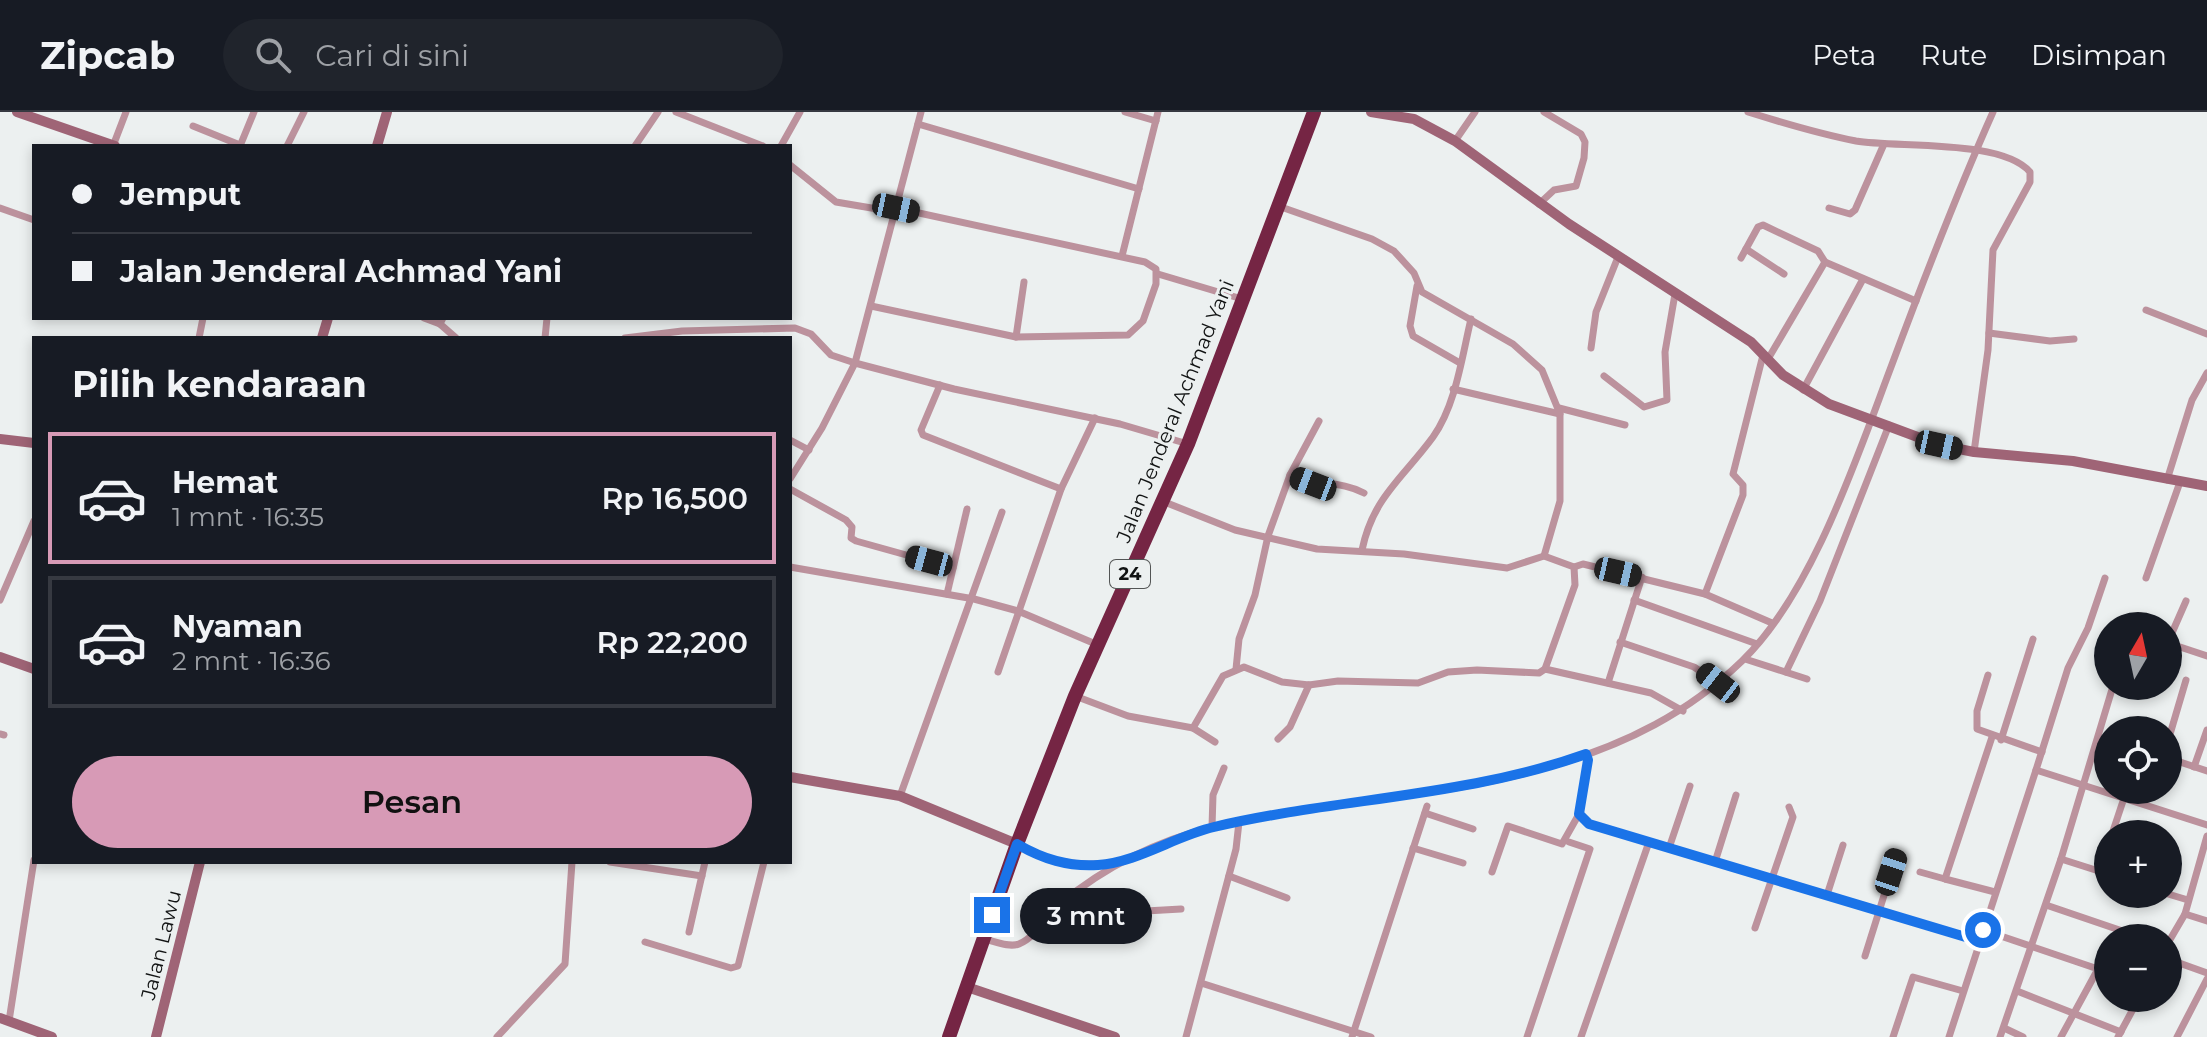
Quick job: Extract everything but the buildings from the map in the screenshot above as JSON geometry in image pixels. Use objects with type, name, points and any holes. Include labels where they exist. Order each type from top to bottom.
[{"type":"highway","name":"Jalan Jenderal Achmad Yani","points":[[949,1037],[1017,844],[1075,696],[1188,444],[1242,299],[1281,207],[1314,112]]},
{"type":"street","points":[[17,112],[108,144]]},
{"type":"street","points":[[115,144],[126,112]]},
{"type":"street","points":[[241,144],[254,112]]},
{"type":"street","points":[[288,144],[304,112]]},
{"type":"street","points":[[378,144],[387,112]]},
{"type":"street","points":[[636,144],[658,112]]},
{"type":"street","points":[[676,112],[758,144]]},
{"type":"street","points":[[782,144],[800,112]]},
{"type":"street","points":[[792,476],[855,363],[921,112]]},
{"type":"street","points":[[1125,112],[1156,121]]},
{"type":"street","points":[[1122,256],[1158,112]]},
{"type":"street","points":[[1371,112],[1414,119],[1455,141],[1539,204],[1751,342],[1803,390],[1939,445],[1974,452],[2073,461],[2207,486]]},
{"type":"street","points":[[1455,141],[1475,112]]},
{"type":"street","points":[[1539,204],[1554,190],[1576,186],[1585,150],[1581,134],[1544,112]]},
{"type":"street","points":[[1748,112],[1852,140],[1932,144],[1975,152],[2023,165],[2031,176],[1993,250],[1989,333],[1974,452]]},
{"type":"street","points":[[984,939],[1019,944],[1065,900],[1121,861],[1212,827],[1473,783],[1553,766],[1636,737],[1683,711],[1718,683],[1757,644],[1812,560],[1993,112]]},
{"type":"street","points":[[918,124],[1139,189]]},
{"type":"street","points":[[193,126],[235,144]]},
{"type":"street","points":[[1829,208],[1850,214],[1855,210],[1884,144]]},
{"type":"street","points":[[792,167],[836,202],[896,210],[1122,256],[1152,265],[1158,274],[1242,299]]},
{"type":"street","points":[[1281,207],[1372,239],[1394,251],[1414,273],[1417,286],[1410,326],[1413,336],[1460,363]]},
{"type":"street","points":[[0,208],[32,219]]},
{"type":"street","points":[[1741,258],[1763,225],[1818,251],[1825,262],[1916,301]]},
{"type":"street","points":[[1746,249],[1784,274]]},
{"type":"street","points":[[1591,348],[1596,312],[1618,257]]},
{"type":"street","points":[[1705,594],[1743,495],[1743,485],[1733,474],[1766,357],[1825,262]]},
{"type":"street","points":[[871,306],[1016,337],[1128,335],[1143,321],[1158,274]]},
{"type":"street","points":[[1803,390],[1863,279]]},
{"type":"street","points":[[1016,337],[1024,282]]},
{"type":"street","points":[[1417,286],[1433,300],[1471,319],[1531,357],[1551,385],[1560,411],[1560,501],[1544,556]]},
{"type":"street","points":[[1604,376],[1644,407],[1667,400],[1665,352],[1675,294]]},
{"type":"street","points":[[2146,310],[2207,334]]},
{"type":"street","points":[[1362,550],[1379,503],[1434,435],[1453,389],[1471,319]]},
{"type":"street","points":[[741,328],[742,320]]},
{"type":"street","points":[[648,336],[741,328],[804,330],[831,355],[855,363],[940,385],[1095,418],[1188,444]]},
{"type":"street","points":[[1989,333],[2050,341],[2074,339]]},
{"type":"street","points":[[2167,480],[2192,400],[2207,373]]},
{"type":"street","points":[[940,385],[921,430],[923,435],[1061,489]]},
{"type":"street","points":[[1453,389],[1625,425]]},
{"type":"street","points":[[998,672],[1061,489],[1095,418]]},
{"type":"street","points":[[1236,669],[1239,639],[1255,595],[1268,536],[1290,475],[1319,421]]},
{"type":"street","points":[[1786,672],[1820,601],[1889,425]]},
{"type":"street","points":[[0,439],[32,443]]},
{"type":"street","points":[[792,441],[809,450]]},
{"type":"street","points":[[1290,475],[1313,484],[1347,486],[1364,493]]},
{"type":"street","points":[[2146,578],[2180,482]]},
{"type":"street","points":[[792,490],[846,520],[852,527],[851,538],[856,541],[953,568]]},
{"type":"street","points":[[1162,501],[1235,530],[1317,549],[1362,550],[1507,568],[1544,556],[1574,567],[1583,564],[1705,594],[1772,623]]},
{"type":"street","points":[[947,594],[967,509]]},
{"type":"street","points":[[900,796],[974,599],[1002,512]]},
{"type":"street","points":[[0,600],[32,526]]},
{"type":"street","points":[[792,567],[974,599],[1018,611],[1098,645]]},
{"type":"street","points":[[1193,728],[1223,676],[1236,669],[1255,669],[1282,682],[1309,685],[1338,681],[1418,683],[1448,672],[1539,673],[1545,669],[1575,585],[1574,567]]},
{"type":"street","points":[[1608,683],[1642,577]]},
{"type":"street","points":[[1949,1037],[2068,668],[2088,628],[2105,578]]},
{"type":"street","points":[[1634,600],[1757,644]]},
{"type":"street","points":[[2181,612],[2186,601]]},
{"type":"street","points":[[1945,879],[2033,639]]},
{"type":"street","points":[[1620,642],[1694,667],[1718,683]]},
{"type":"street","points":[[2182,647],[2207,656]]},
{"type":"street","points":[[0,657],[32,668]]},
{"type":"street","points":[[1745,659],[1807,679]]},
{"type":"street","points":[[1545,669],[1651,693],[1683,711]]},
{"type":"street","points":[[1988,675],[1974,723],[1977,729],[2042,752]]},
{"type":"street","points":[[2175,716],[2186,680]]},
{"type":"street","points":[[1278,739],[1290,727],[1309,685]]},
{"type":"street","points":[[1075,696],[1128,716],[1193,728],[1215,742]]},
{"type":"street","points":[[2194,767],[2207,730]]},
{"type":"street","points":[[2000,1037],[2061,859],[2094,746]]},
{"type":"street","points":[[1492,872],[1508,826],[1562,844],[1579,814],[1588,760],[1586,754]]},
{"type":"street","points":[[2182,763],[2207,771]]},
{"type":"street","points":[[1212,827],[1213,795],[1224,768]]},
{"type":"street","points":[[2036,770],[2094,788]]},
{"type":"street","points":[[792,777],[900,796],[1017,844],[1040,857],[1064,863],[1121,861]]},
{"type":"street","points":[[1669,848],[1690,786]]},
{"type":"street","points":[[1715,862],[1736,795]]},
{"type":"street","points":[[2142,804],[2207,825]]},
{"type":"street","points":[[1755,928],[1793,817],[1789,807]]},
{"type":"street","points":[[1353,1035],[1426,810],[1473,829]]},
{"type":"street","points":[[1579,814],[1589,824],[1979,941]]},
{"type":"street","points":[[1186,1037],[1229,876],[1239,822]]},
{"type":"street","points":[[2179,924],[2203,866],[2207,836]]},
{"type":"street","points":[[1527,1037],[1590,849],[1569,842]]},
{"type":"street","points":[[1581,1037],[1649,842]]},
{"type":"street","points":[[1827,895],[1843,845]]},
{"type":"street","points":[[1413,848],[1463,863]]},
{"type":"street","points":[[1865,956],[1897,854]]},
{"type":"street","points":[[2061,859],[2094,870]]},
{"type":"street","points":[[33,864],[5,1020],[35,1034],[52,1037]]},
{"type":"street","name":"Jalan Lawu","points":[[156,1037],[199,864]]},
{"type":"street","points":[[497,1037],[565,964],[572,864]]},
{"type":"street","points":[[623,864],[702,876]]},
{"type":"street","points":[[689,932],[705,864]]},
{"type":"street","points":[[645,942],[731,968],[738,966],[764,864]]},
{"type":"street","points":[[1920,872],[1995,892]]},
{"type":"street","points":[[1229,876],[1287,898]]},
{"type":"street","points":[[2182,898],[2188,900]]},
{"type":"street","points":[[1065,900],[1093,914],[1181,909]]},
{"type":"street","points":[[2046,905],[2104,924]]},
{"type":"street","points":[[2185,914],[2207,921]]},
{"type":"street","points":[[1983,930],[2094,968]]},
{"type":"street","points":[[2182,964],[2207,973]]},
{"type":"street","points":[[2061,1037],[2094,976]]},
{"type":"street","points":[[1893,1037],[1913,977],[1963,991]]},
{"type":"street","points":[[2177,1037],[2207,979]]},
{"type":"street","points":[[1201,983],[1353,1035],[1371,1037]]},
{"type":"street","points":[[967,987],[1115,1037]]},
{"type":"street","points":[[2017,991],[2074,1012],[2119,1034],[2131,1012]]},
{"type":"street","points":[[2004,1028],[2023,1037]]},
{"type":"route","points":[[992,915],[1017,844],[1052,861],[1099,865],[1121,861],[1159,844],[1212,827],[1473,783],[1553,766],[1586,754],[1588,760],[1579,814],[1589,824],[1979,941],[1983,930]]}]
